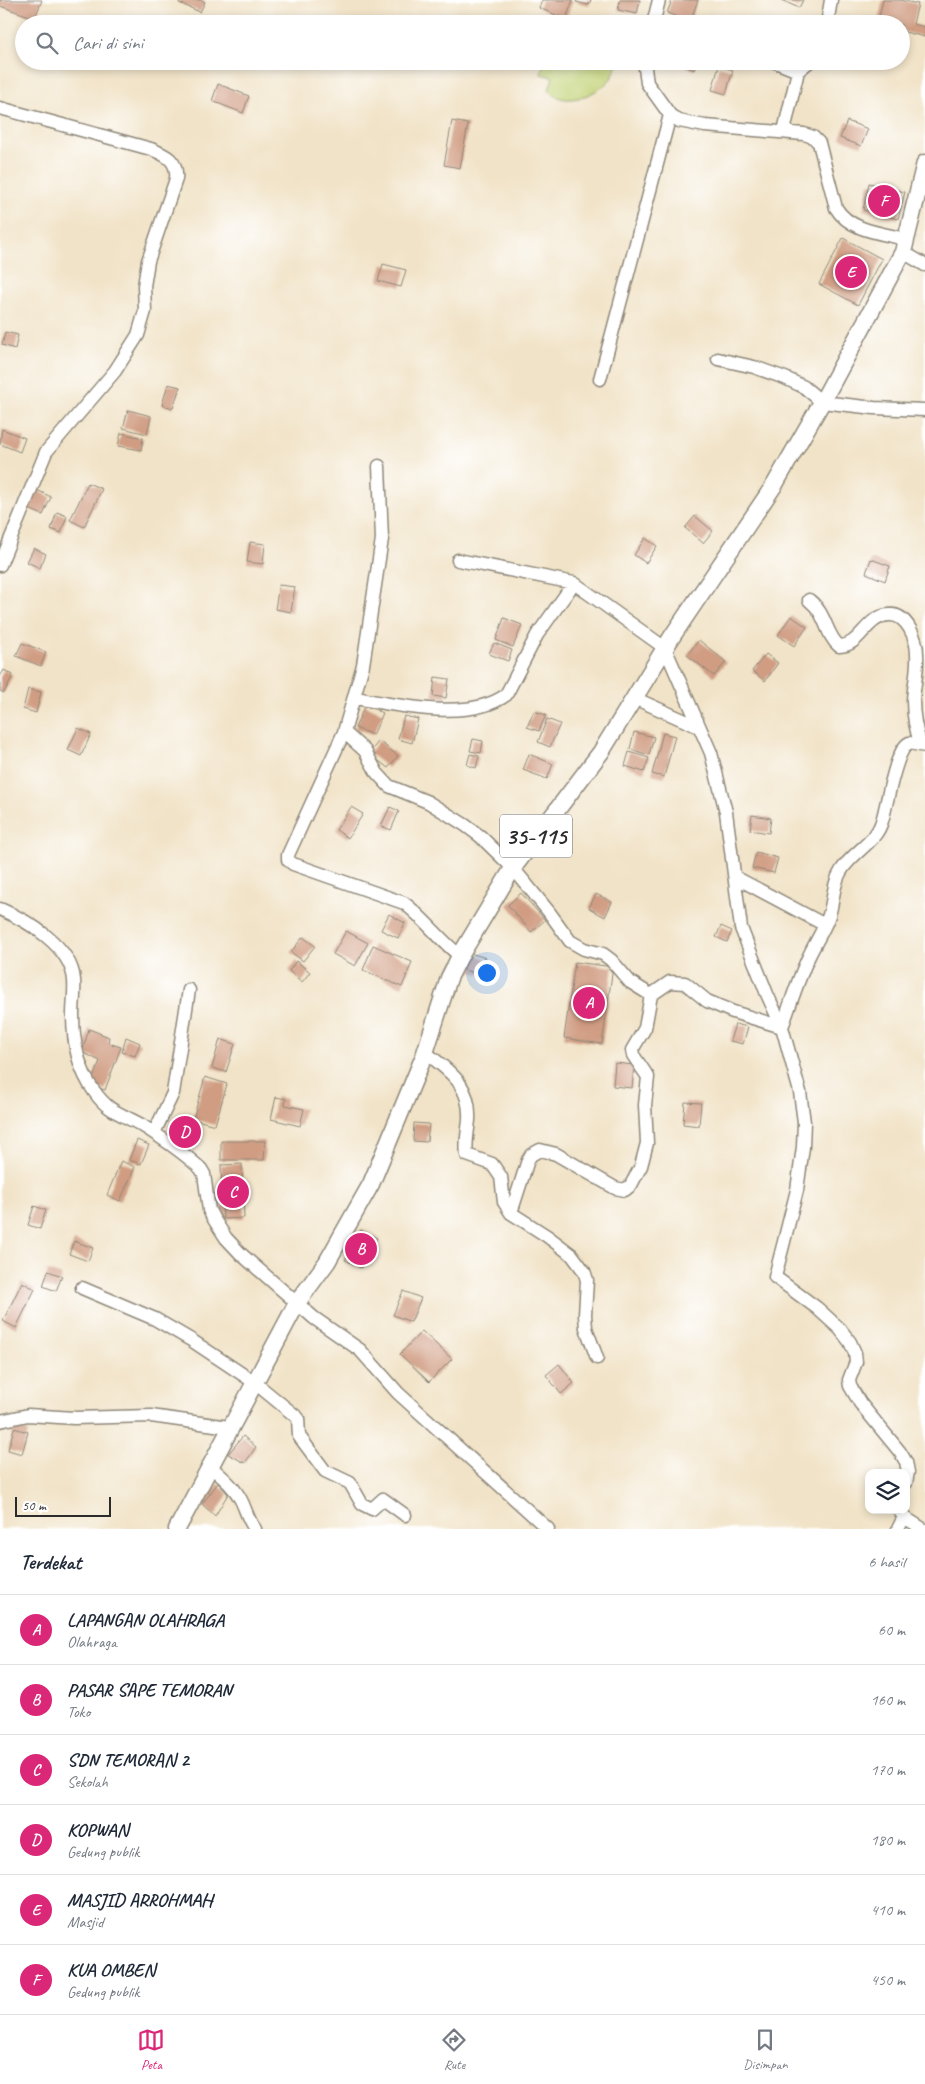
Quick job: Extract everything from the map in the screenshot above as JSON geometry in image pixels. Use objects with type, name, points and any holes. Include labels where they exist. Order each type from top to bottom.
[{"type":"main road","name":"35-115","points":[[177,1529],[229,1427],[297,1303],[328,1262],[371,1184],[425,1052],[449,978],[460,956],[513,868],[601,752],[665,648],[775,484],[822,402],[904,246],[925,162]]},
{"type":"street","points":[[655,15],[659,0]]},
{"type":"street","points":[[828,15],[831,0]]},
{"type":"street","points":[[645,70],[647,83],[670,115],[679,121],[705,126],[784,131],[804,134],[813,138],[819,144],[836,208],[847,222],[904,246],[925,266]]},
{"type":"street","points":[[784,131],[798,71]]},
{"type":"street","points":[[0,108],[150,149],[169,157],[177,171],[176,179],[148,261],[144,286],[145,311],[138,335],[115,371],[46,452],[0,566]]},
{"type":"street","points":[[600,379],[670,115]]},
{"type":"street","points":[[718,359],[754,367],[785,378],[804,387],[822,402],[874,408],[925,410]]},
{"type":"street","points":[[379,466],[382,538],[363,665],[344,732],[288,855],[288,860],[293,864],[404,903],[415,911],[445,944],[460,956]]},
{"type":"street","points":[[458,560],[574,583],[665,648],[711,753],[726,812],[741,928],[782,1027],[800,1092],[804,1122],[804,1147],[797,1190],[775,1277],[817,1308],[840,1329],[850,1342],[855,1353],[856,1362],[849,1380],[850,1386],[860,1403],[906,1462],[907,1469]]},
{"type":"street","points":[[355,698],[417,709],[477,709],[498,701],[506,695],[532,643],[574,583]]},
{"type":"street","points":[[809,600],[817,607],[832,639],[839,646],[852,642],[868,625],[879,617],[891,614],[904,620],[908,625],[918,654],[914,713],[916,731],[923,745]]},
{"type":"street","points":[[634,698],[699,727]]},
{"type":"street","points":[[344,732],[365,751],[378,773],[389,786],[428,802],[465,825],[513,868],[570,941],[584,949],[603,954],[611,960],[630,982],[650,996]]},
{"type":"street","points":[[782,1027],[805,964],[825,925],[840,872],[872,839],[882,823],[891,785],[903,748],[909,743],[923,745]]},
{"type":"street","points":[[735,877],[825,925]]},
{"type":"street","points":[[0,909],[37,929],[59,950],[72,973],[74,981],[74,1040],[83,1070],[92,1089],[105,1106],[154,1133],[201,1169],[204,1174],[210,1210],[226,1238],[260,1273],[314,1318],[360,1350],[398,1393],[548,1529]]},
{"type":"street","points":[[511,1213],[528,1160],[531,1155],[540,1150],[556,1154],[615,1188],[625,1190],[632,1185],[646,1150],[648,1130],[645,1105],[649,1081],[645,1070],[632,1050],[645,1028],[650,996],[670,982],[685,983],[707,1001],[733,1012],[782,1027]]},
{"type":"street","points":[[154,1133],[173,1093],[189,990]]},
{"type":"street","points":[[425,1052],[454,1074],[466,1095],[469,1115],[467,1154],[487,1161],[497,1169],[502,1184],[504,1202],[511,1213],[547,1236],[572,1256],[584,1271],[587,1280],[586,1328],[597,1358]]},
{"type":"street","points":[[82,1288],[155,1319],[215,1354],[254,1382],[298,1418],[299,1436],[325,1471],[350,1483],[362,1504],[372,1509],[383,1499],[405,1515]]},
{"type":"street","points":[[0,1421],[28,1415],[74,1418],[151,1416],[184,1419],[229,1427]]},
{"type":"street","points":[[209,1465],[235,1490],[247,1518],[255,1529]]},
{"type":"street","points":[[898,1529],[902,1514],[923,1529]]},
{"type":"green space","points":[[542,70],[615,70],[612,77],[600,89],[573,99],[564,99],[556,96],[549,90],[553,77],[541,74]]},
{"type":"building","points":[[0,0],[42,0],[36,15],[26,15],[0,6]]},
{"type":"building","points":[[180,0],[201,0],[205,2],[200,12],[179,3]]},
{"type":"building","points":[[542,0],[573,0],[567,15],[556,15],[539,8]]},
{"type":"building","points":[[577,0],[591,0],[589,5],[576,2]]},
{"type":"building","points":[[620,0],[640,0],[637,14],[618,10]]},
{"type":"building","points":[[672,0],[698,0],[693,15],[672,15],[667,13]]},
{"type":"building","points":[[781,0],[803,0],[799,8]]},
{"type":"building","points":[[883,0],[900,0],[918,4],[913,24],[925,27],[925,37],[910,33],[910,15],[879,15]]},
{"type":"building","points":[[718,70],[733,70],[726,94],[712,90]]},
{"type":"building","points":[[218,84],[249,96],[243,113],[212,101]]},
{"type":"building","points":[[452,121],[468,124],[460,168],[444,165]]},
{"type":"building","points":[[847,121],[868,129],[861,146],[840,138]]},
{"type":"building","points":[[869,183],[905,192],[898,219],[863,210]]},
{"type":"building","points":[[843,238],[882,259],[858,305],[819,284]]},
{"type":"building","points":[[383,264],[406,270],[401,287],[378,281]]},
{"type":"building","points":[[5,332],[18,335],[15,349],[2,345]]},
{"type":"building","points":[[168,384],[180,387],[173,408],[162,405]]},
{"type":"building","points":[[128,410],[151,416],[147,434],[123,428]]},
{"type":"building","points":[[2,429],[25,438],[20,452],[0,444]]},
{"type":"building","points":[[121,433],[143,438],[141,450],[118,446]]},
{"type":"building","points":[[88,483],[102,489],[84,527],[70,520]]},
{"type":"building","points":[[37,490],[51,497],[43,515],[29,509]]},
{"type":"building","points":[[57,512],[67,516],[61,533],[51,529]]},
{"type":"building","points":[[695,516],[713,531],[703,543],[685,528]]},
{"type":"building","points":[[645,538],[657,546],[646,563],[634,555]]},
{"type":"building","points":[[250,542],[265,544],[263,564],[247,562]]},
{"type":"building","points":[[34,548],[46,554],[40,568],[27,562]]},
{"type":"building","points":[[871,559],[890,566],[885,581],[866,573]]},
{"type":"building","points":[[279,585],[295,587],[291,612],[275,609]]},
{"type":"building","points":[[791,616],[807,627],[794,646],[778,635]]},
{"type":"building","points":[[504,618],[522,625],[513,647],[496,640]]},
{"type":"building","points":[[699,640],[726,662],[714,676],[687,655]]},
{"type":"building","points":[[22,643],[46,652],[41,666],[16,656]]},
{"type":"building","points":[[494,643],[512,650],[508,661],[489,654]]},
{"type":"building","points":[[766,654],[778,663],[765,681],[752,671]]},
{"type":"building","points":[[4,670],[13,675],[4,693],[0,691],[0,677]]},
{"type":"building","points":[[435,677],[449,679],[446,698],[433,696]]},
{"type":"building","points":[[28,689],[41,692],[36,713],[23,709]]},
{"type":"building","points":[[365,705],[383,713],[373,735],[355,728]]},
{"type":"building","points":[[534,711],[546,715],[539,731],[527,727]]},
{"type":"building","points":[[404,716],[418,719],[412,743],[398,739]]},
{"type":"building","points":[[547,719],[560,724],[550,747],[538,742]]},
{"type":"building","points":[[78,728],[91,734],[81,756],[68,750]]},
{"type":"building","points":[[634,732],[654,737],[649,755],[630,749]]},
{"type":"building","points":[[663,733],[675,736],[664,777],[652,774]]},
{"type":"building","points":[[473,739],[483,741],[481,753],[470,751]]},
{"type":"building","points":[[379,741],[398,756],[388,768],[369,753]]},
{"type":"building","points":[[629,752],[649,758],[644,772],[625,766]]},
{"type":"building","points":[[470,754],[479,756],[476,768],[467,765]]},
{"type":"building","points":[[529,754],[553,764],[547,779],[523,770]]},
{"type":"building","points":[[351,807],[363,814],[348,838],[336,830]]},
{"type":"building","points":[[390,807],[399,811],[391,830],[381,826]]},
{"type":"building","points":[[752,815],[771,818],[769,833],[750,830]]},
{"type":"building","points":[[756,852],[778,858],[774,873],[752,868]]},
{"type":"building","points":[[521,893],[545,920],[531,932],[508,905]]},
{"type":"building","points":[[596,894],[612,902],[605,917],[589,908]]},
{"type":"building","points":[[389,914],[405,923],[398,938],[381,930]]},
{"type":"building","points":[[721,926],[732,931],[727,942],[716,937]]},
{"type":"building","points":[[346,931],[368,943],[355,966],[333,954]]},
{"type":"building","points":[[303,937],[315,946],[303,961],[291,952]]},
{"type":"building","points":[[373,945],[412,962],[402,987],[363,970]]},
{"type":"building","points":[[466,952],[486,958],[481,975],[461,969]]},
{"type":"building","points":[[296,961],[310,972],[302,982],[289,971]]},
{"type":"building","points":[[575,962],[613,967],[602,1044],[564,1038]]},
{"type":"building","points":[[735,1024],[748,1027],[743,1044],[730,1041]]},
{"type":"building","points":[[89,1029],[109,1037],[108,1043],[121,1047],[105,1090],[90,1085],[100,1061],[82,1052]]},
{"type":"building","points":[[126,1037],[140,1043],[135,1056],[122,1052]]},
{"type":"building","points":[[220,1039],[235,1044],[226,1072],[212,1068]]},
{"type":"building","points":[[615,1063],[634,1065],[632,1088],[613,1086]]},
{"type":"building","points":[[205,1077],[227,1084],[215,1125],[193,1119]]},
{"type":"building","points":[[276,1097],[286,1099],[285,1105],[304,1109],[300,1126],[271,1119]]},
{"type":"building","points":[[685,1102],[701,1103],[699,1126],[683,1124]]},
{"type":"building","points":[[179,1120],[198,1130],[191,1144],[171,1133]]},
{"type":"building","points":[[414,1123],[429,1124],[427,1142],[413,1141]]},
{"type":"building","points":[[137,1140],[149,1145],[141,1164],[129,1160]]},
{"type":"building","points":[[221,1141],[265,1141],[264,1160],[221,1160]]},
{"type":"building","points":[[121,1161],[135,1167],[120,1201],[107,1195]]},
{"type":"building","points":[[242,1164],[244,1218],[223,1219],[221,1165]]},
{"type":"building","points":[[34,1206],[46,1210],[40,1229],[28,1225]]},
{"type":"building","points":[[361,1230],[377,1238],[361,1268],[345,1260]]},
{"type":"building","points":[[74,1241],[93,1248],[88,1261],[69,1254]]},
{"type":"building","points":[[48,1271],[62,1276],[56,1291],[43,1286]]},
{"type":"building","points":[[22,1282],[35,1289],[16,1328],[3,1321]]},
{"type":"building","points":[[403,1291],[421,1298],[411,1322],[393,1315]]},
{"type":"building","points":[[422,1331],[452,1359],[429,1382],[400,1354]]},
{"type":"building","points":[[559,1364],[574,1383],[561,1394],[546,1375]]},
{"type":"building","points":[[14,1428],[28,1432],[22,1454],[8,1450]]},
{"type":"building","points":[[243,1436],[256,1447],[245,1463],[228,1454]]},
{"type":"building","points":[[218,1483],[228,1494],[215,1516],[202,1504]]},
{"type":"place","name":"KUA OMBEN","points":[[884,201]]},
{"type":"place","name":"MASJID ARROHMAH","points":[[851,272]]},
{"type":"place","name":"LAPANGAN OLAHRAGA","points":[[589,1003]]},
{"type":"place","name":"KOPWAN","points":[[185,1132]]},
{"type":"place","name":"SDN TEMORAN 2","points":[[233,1192]]},
{"type":"place","name":"PASAR SAPE TEMORAN","points":[[361,1249]]}]
